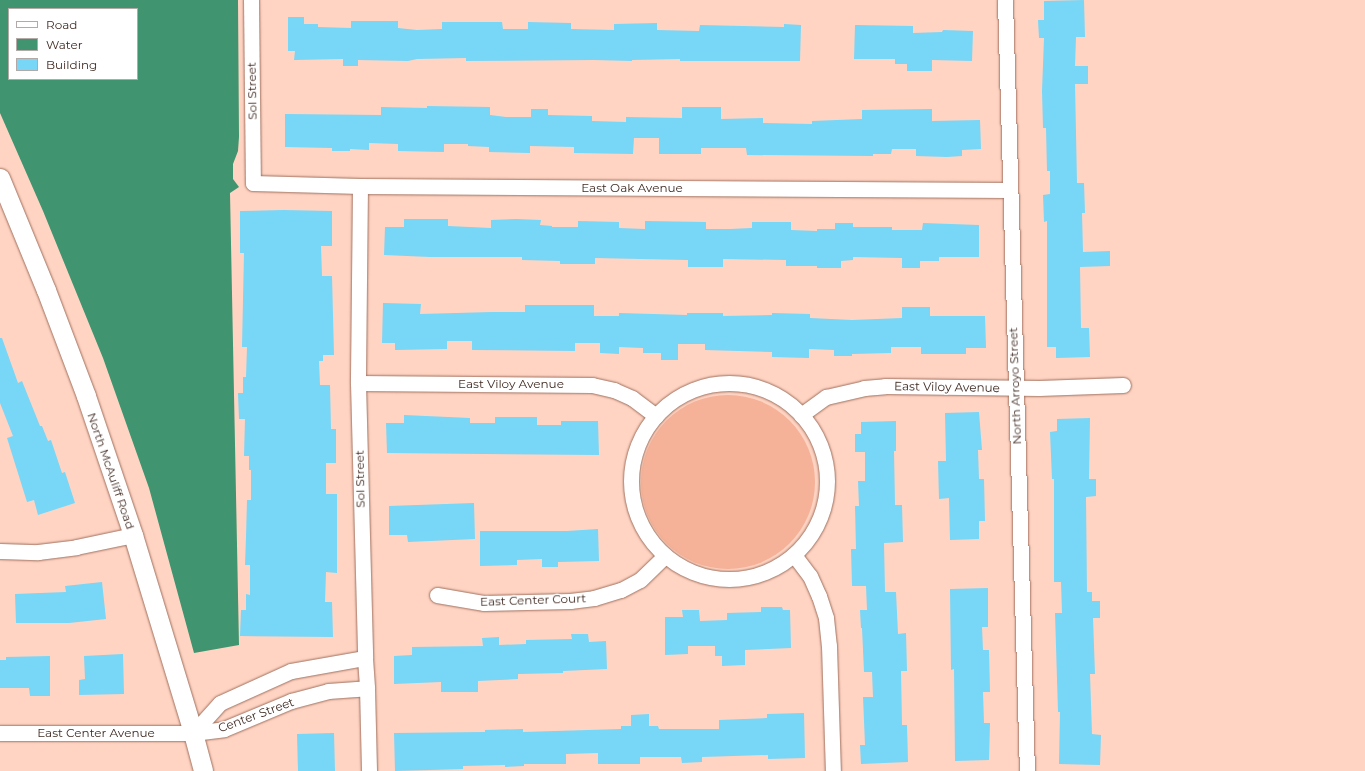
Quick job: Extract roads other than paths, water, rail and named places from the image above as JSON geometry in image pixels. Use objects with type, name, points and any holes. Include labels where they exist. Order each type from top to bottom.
[{"type":"street","name":"Sol Street","points":[[251,0],[254,183]]},
{"type":"street","name":"North Arroyo Street","points":[[1005,0],[1027,771]]},
{"type":"street","name":"North McAuliff Road","points":[[0,178],[46,290],[83,389],[133,535],[193,733],[203,771]]},
{"type":"street","name":"East Oak Avenue","points":[[254,183],[360,186],[1010,190]]},
{"type":"street","name":"Sol Street","points":[[360,186],[358,383],[364,658],[367,688],[369,771]]},
{"type":"street","name":"East Viloy Avenue","points":[[358,383],[568,383],[592,385],[614,390],[632,398],[656,416]]},
{"type":"street","points":[[712,384],[744,384],[774,393],[801,415],[818,438],[827,468],[826,500],[815,530],[794,556],[771,570],[744,579],[716,579],[689,571],[665,556],[644,532],[632,502],[631,470],[640,439],[656,416],[683,394],[712,384]]},
{"type":"street","name":"East Viloy Avenue","points":[[801,415],[826,397],[864,388],[885,386],[1015,388],[1123,385]]},
{"type":"street","points":[[0,551],[38,552],[76,547],[133,535]]},
{"type":"street","name":"East Center Court","points":[[437,595],[484,603],[570,601],[594,598],[621,590],[640,580],[665,556]]},
{"type":"street","points":[[794,556],[810,576],[819,596],[826,618],[829,646],[833,771]]},
{"type":"street","name":"Center Street","points":[[193,733],[220,703],[291,671],[364,658]]},
{"type":"street","name":"Center Street","points":[[193,733],[224,729],[291,701],[328,691],[367,688]]},
{"type":"street","name":"East Center Avenue","points":[[0,734],[193,733]]},
{"type":"water","points":[[0,0],[238,0],[239,137],[238,151],[233,164],[233,179],[239,187],[230,193],[239,645],[194,653],[149,488],[103,358],[43,211],[0,113]]}]
